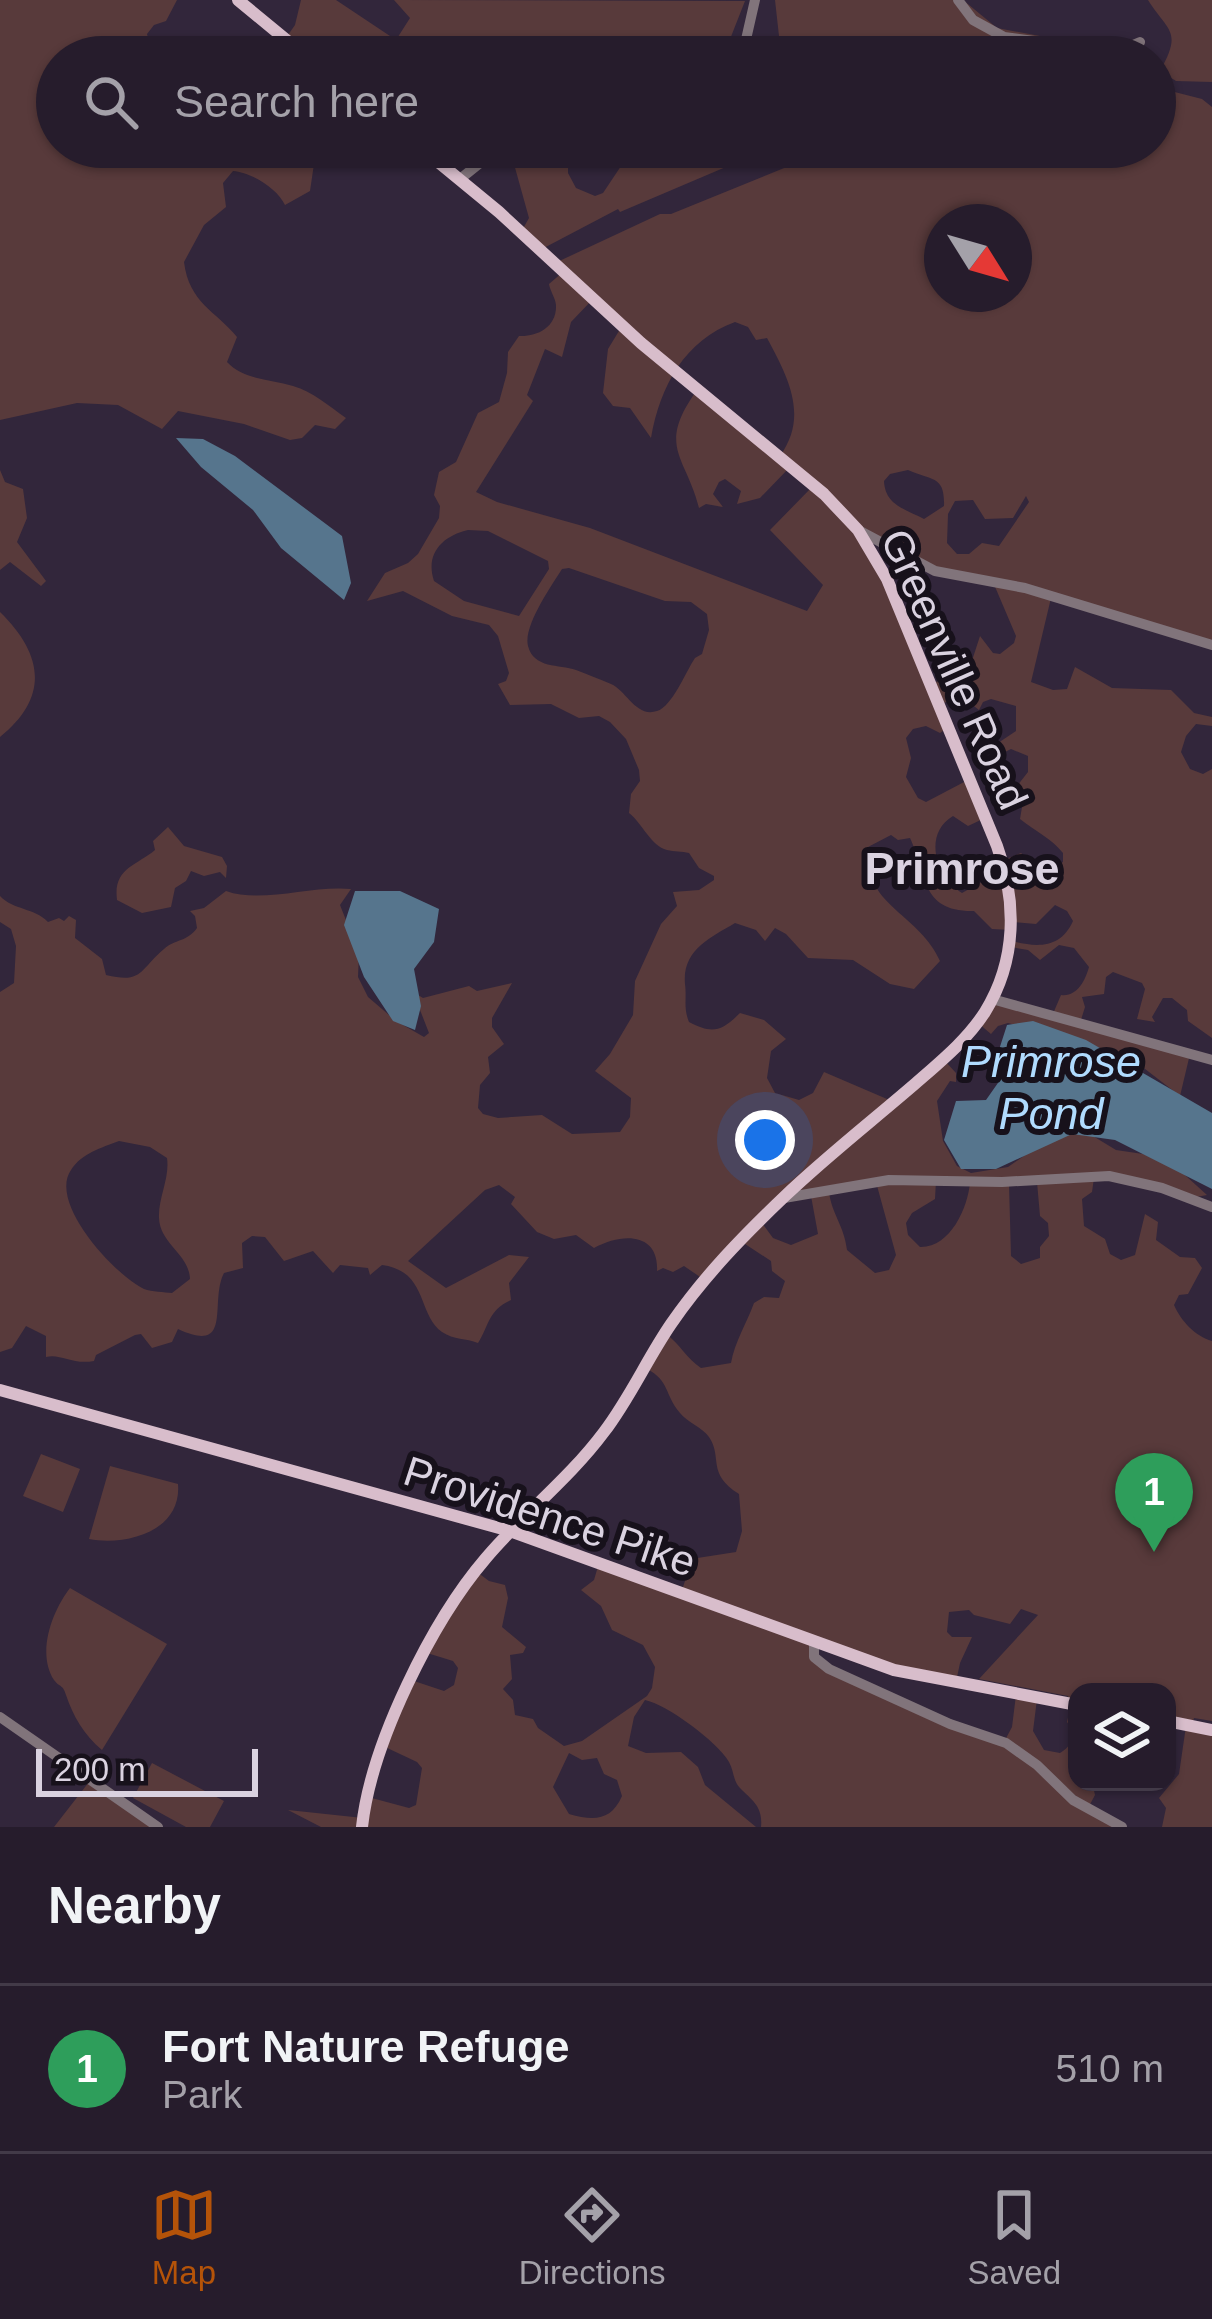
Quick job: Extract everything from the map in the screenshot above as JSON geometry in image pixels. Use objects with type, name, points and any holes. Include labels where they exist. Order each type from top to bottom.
[{"type":"main road","points":[[238,0],[282,36]]},
{"type":"main road","name":"Greenville Road","points":[[362,1827],[373,1769],[431,1641],[462,1589],[510,1531],[586,1456],[704,1278],[783,1198],[953,1051],[992,999],[1010,944],[1007,875],[887,579],[858,530],[824,494],[641,343],[446,168]]},
{"type":"main road","name":"Providence Pike","points":[[0,1390],[510,1531],[894,1670],[1068,1703]]},
{"type":"main road","points":[[1176,1723],[1212,1730]]},
{"type":"street","points":[[747,36],[755,0]]},
{"type":"street","points":[[958,0],[973,20],[1002,36]]},
{"type":"street","points":[[460,179],[474,168]]},
{"type":"street","points":[[858,530],[935,571],[1025,588],[1212,644]]},
{"type":"street","points":[[992,999],[1212,1060]]},
{"type":"street","points":[[783,1198],[890,1180],[1002,1182],[1108,1176],[1162,1188],[1212,1207]]},
{"type":"street","points":[[814,1644],[814,1658],[830,1669],[950,1724],[1006,1743],[1072,1800],[1122,1827]]},
{"type":"street","points":[[0,1718],[156,1826]]},
{"type":"shaded area","points":[[0,0],[177,0],[166,21],[154,25],[148,36],[36,36],[36,168],[313,168],[310,191],[285,205],[262,182],[233,171],[223,183],[226,207],[204,225],[184,262],[197,297],[237,337],[227,362],[249,376],[293,386],[346,418],[335,429],[315,425],[302,438],[290,440],[244,424],[178,411],[162,429],[118,405],[77,403],[0,420]]},
{"type":"shaded area","points":[[301,0],[336,0],[390,36],[289,36]]},
{"type":"shaded area","points":[[394,0],[745,1],[731,36],[399,36],[410,18]]},
{"type":"shaded area","points":[[775,0],[963,0],[997,28],[1040,36],[779,36]]},
{"type":"shaded area","points":[[1148,0],[1212,0],[1212,82],[1176,81],[1176,36],[1171,36]]},
{"type":"shaded area","points":[[1176,92],[1202,99],[1212,107],[1212,645],[1051,598],[1031,682],[1053,690],[1067,689],[1075,667],[1112,688],[1171,690],[1194,713],[1212,717],[1212,726],[1196,724],[1181,752],[1190,769],[1203,774],[1212,769],[1212,1038],[1188,1021],[1187,1010],[1172,998],[1163,998],[1152,1017],[1155,1022],[1137,1019],[1145,989],[1142,983],[1113,972],[1106,977],[1104,994],[1082,997],[1085,1007],[1080,1023],[1190,1054],[1180,1096],[1127,1055],[1008,1023],[991,1034],[978,1023],[993,1000],[1052,1016],[1061,995],[1080,987],[1089,967],[1074,948],[1059,945],[1040,960],[1028,950],[1011,947],[1012,941],[1040,945],[1055,941],[1073,921],[1055,905],[1036,924],[1013,922],[1011,930],[992,929],[974,911],[944,905],[928,888],[910,838],[898,840],[891,835],[868,847],[868,867],[882,896],[919,931],[940,961],[914,989],[890,984],[853,960],[808,958],[775,928],[765,941],[756,930],[735,923],[707,940],[693,954],[685,972],[689,1022],[710,1029],[722,1027],[740,1013],[764,1020],[786,1039],[771,1051],[767,1078],[775,1093],[799,1100],[813,1093],[824,1072],[894,1102],[944,1060],[956,1073],[956,1082],[950,1081],[937,1101],[943,1141],[957,1166],[971,1173],[1008,1167],[1041,1144],[1083,1130],[1116,1150],[1176,1167],[1207,1195],[1196,1197],[1094,1178],[1092,1192],[1082,1199],[1084,1226],[1105,1239],[1110,1254],[1121,1260],[1135,1255],[1145,1214],[1158,1222],[1156,1240],[1180,1257],[1195,1258],[1202,1268],[1188,1294],[1179,1295],[1174,1305],[1189,1327],[1212,1341],[1212,1721],[1194,1718],[1192,1725],[1212,1730],[1212,1827],[1162,1827],[1166,1808],[1159,1798],[1165,1791],[1176,1791],[1186,1726],[1176,1724],[1176,1683],[1068,1683],[1068,1696],[979,1679],[1038,1615],[1021,1609],[1010,1624],[969,1610],[949,1612],[947,1632],[952,1637],[972,1637],[956,1682],[817,1646],[815,1658],[829,1669],[1004,1742],[1012,1727],[1016,1695],[1037,1699],[1033,1731],[1044,1750],[1060,1753],[1068,1746],[1068,1791],[1094,1791],[1088,1808],[1116,1827],[761,1827],[759,1809],[738,1785],[723,1754],[678,1716],[645,1700],[634,1717],[628,1746],[646,1753],[681,1752],[698,1767],[705,1785],[756,1827],[321,1827],[288,1810],[363,1818],[368,1797],[409,1808],[416,1805],[422,1768],[383,1746],[414,1681],[444,1691],[454,1685],[458,1668],[453,1661],[427,1653],[477,1572],[505,1585],[508,1598],[502,1627],[526,1647],[523,1653],[510,1655],[512,1679],[503,1689],[513,1700],[515,1715],[533,1719],[564,1746],[582,1741],[647,1696],[655,1667],[643,1645],[612,1630],[601,1606],[581,1590],[594,1580],[599,1563],[681,1593],[689,1569],[679,1564],[676,1549],[667,1539],[691,1559],[736,1552],[742,1531],[739,1494],[722,1479],[709,1437],[680,1413],[663,1383],[647,1369],[666,1334],[701,1368],[731,1363],[754,1303],[764,1297],[779,1298],[785,1281],[772,1271],[771,1261],[742,1242],[703,1279],[684,1266],[673,1272],[657,1271],[652,1249],[637,1239],[594,1248],[576,1235],[554,1239],[537,1232],[511,1204],[515,1197],[499,1185],[485,1190],[408,1261],[446,1288],[509,1255],[529,1257],[509,1283],[511,1300],[493,1314],[478,1343],[442,1332],[415,1284],[397,1269],[382,1265],[370,1275],[368,1268],[340,1265],[333,1273],[313,1251],[284,1261],[265,1237],[252,1236],[242,1243],[243,1268],[224,1273],[216,1322],[207,1335],[178,1329],[172,1342],[152,1348],[141,1334],[135,1335],[96,1355],[94,1361],[79,1362],[46,1357],[46,1336],[26,1326],[12,1348],[0,1352],[0,992],[14,983],[16,946],[11,929],[0,922],[0,896],[48,922],[69,916],[76,920],[75,938],[102,959],[106,975],[127,978],[193,933],[197,928],[190,911],[204,908],[226,891],[255,896],[351,889],[340,905],[359,953],[358,977],[368,997],[396,1021],[424,1037],[429,1033],[413,992],[423,998],[469,986],[477,991],[512,983],[492,1018],[492,1027],[504,1044],[488,1057],[490,1073],[480,1085],[478,1108],[483,1114],[498,1118],[542,1115],[572,1134],[620,1132],[630,1117],[631,1098],[595,1071],[633,1015],[635,981],[661,924],[677,906],[673,892],[699,890],[714,876],[699,868],[689,853],[656,844],[629,813],[639,770],[626,739],[610,722],[599,716],[579,718],[551,704],[510,705],[498,684],[509,673],[498,636],[489,625],[452,616],[403,591],[367,601],[385,573],[418,554],[439,518],[434,495],[439,472],[456,462],[478,413],[499,402],[508,352],[519,336],[538,333],[553,320],[556,305],[549,284],[563,272],[555,263],[660,214],[671,214],[784,168],[1176,168]],"holes":[[[593,299],[622,326],[608,349],[603,393],[613,406],[630,408],[651,438],[668,383],[702,340],[735,322],[748,327],[756,340],[767,338],[788,382],[794,411],[789,441],[780,456],[697,390],[678,425],[676,439],[699,508],[706,504],[723,507],[713,494],[725,479],[741,491],[737,504],[760,498],[790,467],[813,486],[770,530],[823,585],[807,611],[590,528],[476,492],[533,401],[527,395],[545,349],[562,357],[571,322]],[[908,470],[930,478],[942,489],[944,506],[924,519],[897,505],[885,489],[890,474]],[[1026,496],[1029,502],[999,546],[982,543],[969,554],[957,554],[947,543],[948,514],[955,501],[973,500],[985,519],[1013,518]],[[468,530],[488,531],[548,561],[549,569],[519,616],[464,601],[434,581],[432,562],[438,548]],[[864,534],[958,578],[993,582],[1016,636],[1014,643],[1000,654],[993,653],[980,636],[967,676],[931,684]],[[562,569],[665,601],[691,602],[707,614],[709,630],[702,654],[663,708],[643,711],[617,687],[548,664],[531,653],[528,638],[534,617]],[[962,697],[979,710],[991,699],[1016,706],[1016,731],[992,747],[1028,756],[1028,772],[1017,786],[1020,819],[1058,847],[1063,862],[1045,874],[1021,853],[1004,860],[1005,869],[962,893],[945,876],[936,855],[944,824],[953,816],[968,826],[985,818],[966,781],[926,802],[918,798],[906,777],[911,758],[906,738],[913,729],[926,726],[940,733],[947,728],[940,704]],[[119,1141],[150,1147],[167,1158],[161,1227],[190,1279],[172,1293],[147,1290],[102,1254],[76,1218],[66,1184],[75,1164],[99,1149]],[[936,1180],[970,1182],[966,1203],[948,1234],[931,1246],[920,1247],[908,1235],[906,1223],[912,1213],[935,1199]],[[876,1182],[896,1255],[889,1270],[875,1273],[847,1250],[829,1192]],[[1037,1182],[1040,1216],[1048,1223],[1049,1236],[1040,1247],[1040,1258],[1021,1264],[1011,1256],[1009,1184]],[[811,1196],[818,1234],[791,1245],[773,1238],[762,1223],[787,1197]],[[569,1753],[582,1760],[597,1758],[604,1774],[617,1780],[622,1796],[607,1815],[594,1818],[569,1814],[553,1787]]]},
{"type":"shaded area","points":[[515,168],[568,168],[576,188],[595,196],[603,193],[620,168],[724,168],[618,209],[540,250],[521,232],[529,218]]},
{"type":"shaded area","points":[[0,470],[5,482],[23,489],[27,518],[17,542],[46,581],[41,586],[10,562],[0,570]]},
{"type":"shaded area","points":[[0,612],[25,644],[35,675],[27,706],[0,737]]},
{"type":"shaded area","points":[[168,827],[184,846],[222,857],[226,878],[220,872],[204,876],[191,871],[175,888],[171,907],[142,913],[117,900],[119,881],[127,869],[155,850],[153,841]]},
{"type":"shaded area","points":[[41,1454],[80,1469],[63,1512],[23,1496]]},
{"type":"shaded area","points":[[110,1466],[178,1484],[177,1500],[162,1524],[135,1537],[89,1539]]},
{"type":"shaded area","points":[[70,1588],[167,1644],[102,1750],[80,1725],[49,1669],[49,1632]]},
{"type":"shaded area","points":[[152,1763],[224,1801],[210,1827],[186,1827],[133,1798]]},
{"type":"shaded area","points":[[89,1782],[155,1827],[54,1827]]},
{"type":"water","points":[[176,438],[203,439],[235,456],[342,536],[351,583],[344,600],[281,548],[253,510],[201,467]]},
{"type":"water","points":[[355,891],[400,891],[439,909],[434,942],[414,969],[421,1006],[415,1030],[393,1021],[364,977],[344,925]]},
{"type":"water","name":"Primrose Pond","points":[[1033,1021],[1086,1040],[1212,1113],[1212,1189],[1115,1140],[1072,1134],[996,1169],[961,1169],[944,1140],[956,1101],[986,1100],[1000,1080],[996,1059],[1007,1025]]},
{"type":"place","name":"Fort Nature Refuge","points":[[1154,1552]]},
{"type":"district","name":"Primrose","points":[[962,868]]}]
